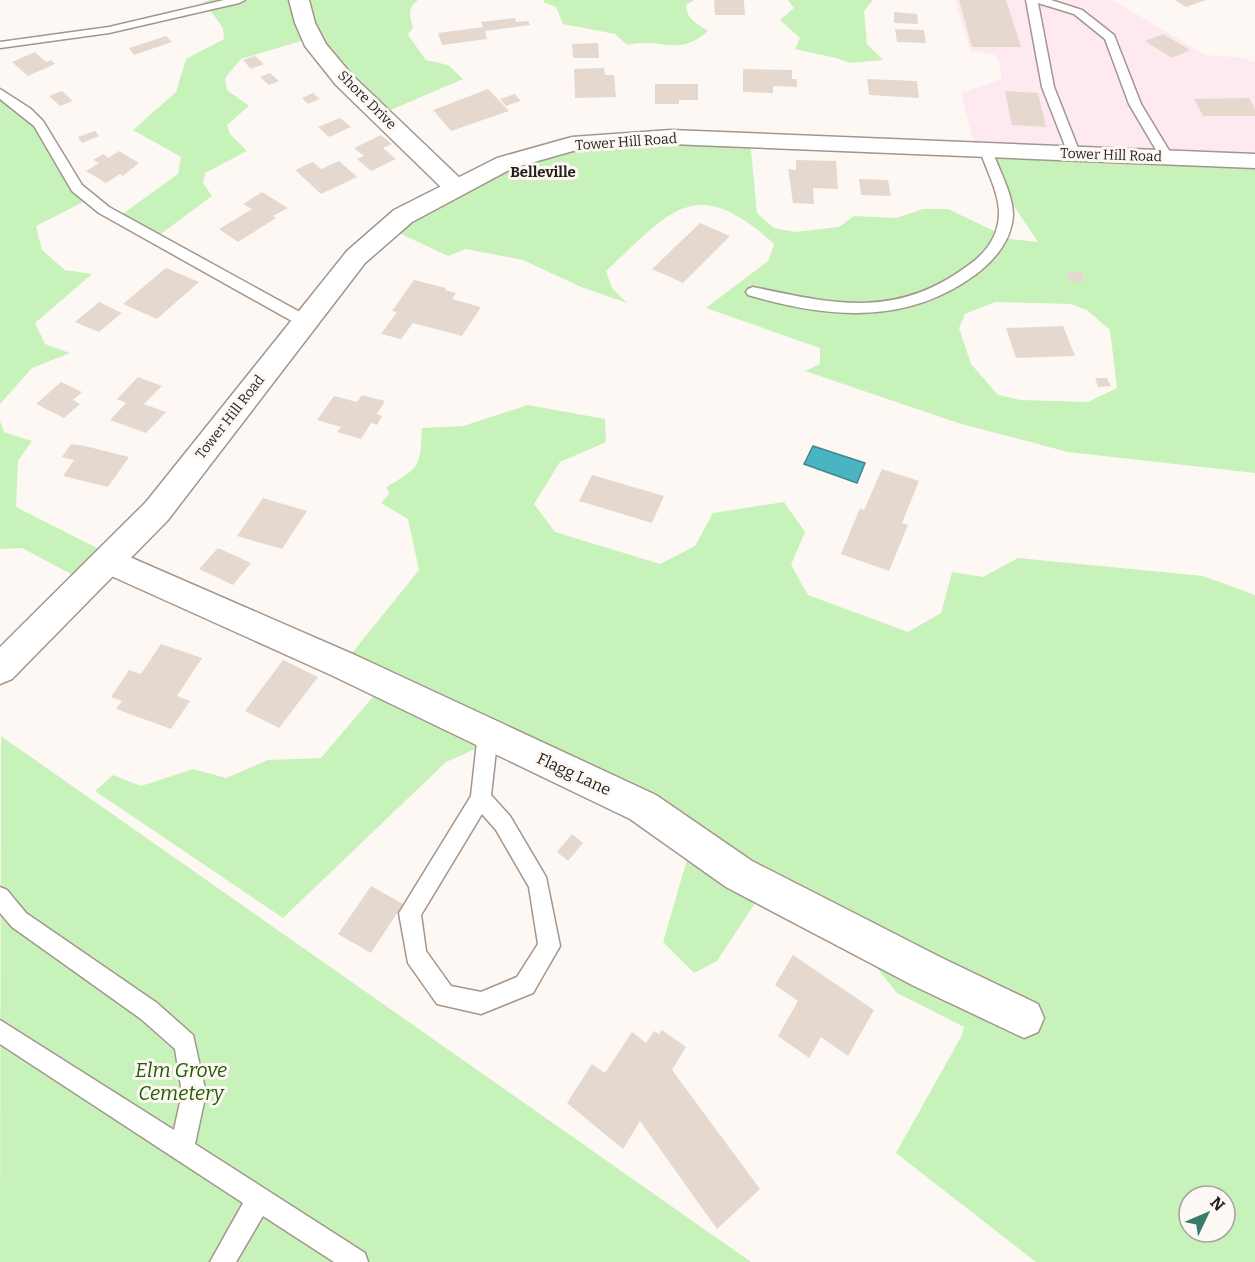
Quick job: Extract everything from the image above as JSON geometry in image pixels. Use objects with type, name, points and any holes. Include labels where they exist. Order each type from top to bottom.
[{"type":"main road","name":"Shore Drive","points":[[299,0],[305,23],[316,46],[344,80],[455,187]]},
{"type":"main road","name":"Tower Hill Road","points":[[0,669],[157,511],[356,257],[403,216],[455,187],[505,164],[572,144],[671,137],[1255,161]]},
{"type":"main road","name":"Flagg Lane","points":[[109,561],[343,665],[643,807],[739,874],[928,972],[1023,1018]]},
{"type":"lane","points":[[0,45],[110,30],[239,0]]},
{"type":"lane","points":[[1032,0],[1047,87],[1074,153]]},
{"type":"lane","points":[[1040,0],[1078,12],[1110,37],[1135,104],[1167,157]]},
{"type":"lane","points":[[0,93],[27,112],[39,124],[77,188],[104,210],[304,321]]},
{"type":"lane","points":[[753,292],[811,304],[867,310],[918,302],[967,275],[998,248],[1007,214],[986,150]]},
{"type":"lane","points":[[481,798],[503,823],[539,885],[549,946],[525,985],[482,1004],[445,996],[416,955],[410,913],[481,798],[488,733]]},
{"type":"lane","points":[[0,897],[19,920],[148,1011],[185,1043],[194,1093],[182,1149]]},
{"type":"lane","points":[[0,1030],[356,1262]]},
{"type":"lane","points":[[222,1262],[259,1200]]},
{"type":"shaded area","points":[[955,0],[1113,0],[1205,55],[1236,57],[1255,62],[1255,159],[975,147],[961,93],[1002,79],[999,61],[995,55],[970,51]]},
{"type":"green space","points":[[210,0],[418,0],[411,9],[413,27],[408,35],[426,60],[448,65],[463,79],[384,113],[308,39],[241,59],[225,78],[227,90],[249,106],[227,125],[230,134],[247,151],[205,173],[203,183],[212,196],[158,236],[121,215],[178,174],[181,157],[133,130],[176,92],[186,59],[224,39],[223,28],[204,2]]},
{"type":"green space","points":[[544,0],[694,0],[686,5],[688,14],[693,21],[708,31],[697,39],[678,45],[639,43],[627,45],[615,34],[563,24],[556,7],[543,2]]},
{"type":"green space","points":[[788,0],[873,0],[864,11],[867,44],[883,60],[850,63],[795,49],[800,38],[780,20],[794,8]]},
{"type":"green space","points":[[0,91],[43,124],[72,177],[91,198],[36,226],[42,250],[65,270],[92,274],[35,323],[45,344],[70,353],[32,368],[0,404]]},
{"type":"green space","points":[[750,140],[757,213],[774,228],[795,232],[839,227],[854,216],[896,218],[923,209],[948,209],[1011,239],[1038,242],[1005,193],[995,150],[1255,159],[1255,473],[1068,452],[958,423],[805,371],[820,364],[820,348],[706,308],[768,261],[774,244],[747,222],[724,209],[703,205],[685,208],[667,217],[606,271],[612,288],[627,303],[581,287],[523,260],[466,249],[448,256],[388,228],[461,186],[572,143]],"holes":[[[995,302],[1071,304],[1087,310],[1110,330],[1117,388],[1088,402],[1020,400],[998,395],[971,364],[959,328],[965,314]]]},
{"type":"green space","points":[[528,405],[605,419],[606,442],[560,462],[534,504],[555,532],[660,564],[695,546],[713,513],[784,502],[805,532],[791,565],[808,595],[908,632],[941,613],[952,572],[983,577],[1018,558],[1203,576],[1255,595],[1255,1262],[1036,1262],[896,1153],[961,1037],[964,1027],[897,993],[846,929],[762,893],[717,961],[694,973],[663,942],[694,836],[504,736],[446,762],[283,918],[95,791],[113,775],[141,786],[193,769],[226,778],[268,760],[321,758],[383,685],[348,658],[419,570],[408,519],[381,503],[389,494],[387,487],[407,475],[416,465],[419,459],[422,428],[463,426]]},
{"type":"green space","points":[[0,421],[4,432],[32,441],[18,461],[16,507],[111,555],[86,582],[22,548],[0,549]]},
{"type":"green space","name":"Elm Grove Cemetery","points":[[1,736],[751,1262],[0,1262]]},
{"type":"water","points":[[813,446],[865,463],[857,483],[804,464]]},
{"type":"building","points":[[714,0],[744,0],[745,15],[715,15]]},
{"type":"building","points":[[959,0],[1006,0],[1021,47],[972,47]]},
{"type":"building","points":[[1175,0],[1206,0],[1186,7]]},
{"type":"building","points":[[894,12],[917,14],[918,24],[894,23]]},
{"type":"building","points":[[515,18],[516,22],[528,21],[530,25],[485,31],[487,39],[442,45],[438,33],[483,27],[481,22]]},
{"type":"building","points":[[895,29],[924,30],[926,43],[897,42]]},
{"type":"building","points":[[1163,34],[1190,50],[1172,58],[1145,41]]},
{"type":"building","points":[[166,36],[172,42],[134,55],[129,48]]},
{"type":"building","points":[[598,43],[599,58],[573,58],[572,44]]},
{"type":"building","points":[[35,52],[46,62],[51,60],[55,64],[28,76],[12,62]]},
{"type":"building","points":[[255,56],[264,64],[251,69],[243,60]]},
{"type":"building","points":[[604,68],[605,75],[614,75],[616,97],[575,98],[574,69]]},
{"type":"building","points":[[743,69],[792,70],[792,79],[797,79],[797,87],[773,86],[773,93],[743,92]]},
{"type":"building","points":[[270,73],[279,81],[269,85],[260,77]]},
{"type":"building","points":[[867,79],[917,81],[919,98],[869,95]]},
{"type":"building","points":[[655,84],[698,84],[698,100],[679,100],[679,104],[655,104]]},
{"type":"building","points":[[488,89],[509,111],[451,131],[433,110]]},
{"type":"building","points":[[62,91],[73,101],[60,106],[49,96]]},
{"type":"building","points":[[1005,91],[1038,93],[1046,127],[1012,125]]},
{"type":"building","points":[[313,93],[320,99],[308,104],[302,98]]},
{"type":"building","points":[[515,94],[521,101],[506,106],[500,99]]},
{"type":"building","points":[[1249,98],[1255,109],[1255,116],[1203,116],[1194,99]]},
{"type":"building","points":[[340,118],[351,127],[329,137],[318,127]]},
{"type":"building","points":[[95,131],[99,136],[82,143],[78,137]]},
{"type":"building","points":[[381,135],[392,144],[383,148],[396,159],[371,171],[357,159],[364,156],[354,148]]},
{"type":"building","points":[[119,151],[139,163],[123,176],[120,174],[106,183],[86,171],[99,163],[93,160],[103,154],[108,158]]},
{"type":"building","points":[[796,160],[836,161],[838,189],[813,188],[814,204],[793,203],[788,169],[796,170]]},
{"type":"building","points":[[339,161],[357,177],[321,194],[295,170],[313,162],[321,169]]},
{"type":"building","points":[[859,179],[888,180],[891,196],[861,195]]},
{"type":"building","points":[[262,192],[288,208],[273,216],[276,218],[238,242],[219,229],[252,209],[243,204]]},
{"type":"building","points":[[700,223],[730,236],[683,283],[652,269]]},
{"type":"building","points":[[166,268],[199,282],[157,319],[123,304]]},
{"type":"building","points":[[1067,272],[1082,272],[1084,282],[1069,281]]},
{"type":"building","points":[[414,280],[446,288],[445,290],[456,293],[452,299],[481,307],[462,336],[413,323],[401,339],[381,334],[397,312],[392,311]]},
{"type":"building","points":[[99,302],[122,313],[99,332],[75,322]]},
{"type":"building","points":[[1063,326],[1075,356],[1016,358],[1006,328]]},
{"type":"building","points":[[138,377],[162,386],[144,404],[166,412],[146,433],[110,420],[126,403],[117,399]]},
{"type":"building","points":[[1095,378],[1107,378],[1111,386],[1098,387]]},
{"type":"building","points":[[61,382],[82,392],[73,400],[80,404],[64,418],[36,404]]},
{"type":"building","points":[[362,395],[385,401],[377,414],[382,416],[377,425],[371,423],[361,439],[337,432],[341,427],[317,420],[334,396],[357,402]]},
{"type":"building","points":[[71,444],[129,457],[108,487],[63,476],[74,460],[62,457]]},
{"type":"building","points":[[882,469],[919,481],[902,523],[908,525],[889,571],[841,554],[860,508],[864,510]]},
{"type":"building","points":[[592,475],[664,496],[652,523],[579,501]]},
{"type":"building","points":[[263,498],[307,511],[282,549],[237,536]]},
{"type":"building","points":[[218,548],[251,563],[233,585],[199,569]]},
{"type":"building","points":[[161,644],[202,658],[177,696],[190,701],[171,729],[116,709],[122,701],[111,697],[129,670],[141,674]]},
{"type":"building","points":[[283,660],[318,677],[279,728],[245,711]]},
{"type":"building","points":[[572,834],[583,843],[568,861],[557,852]]},
{"type":"building","points":[[371,886],[403,904],[371,953],[338,934]]},
{"type":"building","points":[[793,955],[874,1010],[848,1056],[821,1037],[809,1058],[778,1036],[798,1001],[775,985]]},
{"type":"building","points":[[662,1030],[686,1047],[672,1070],[760,1189],[717,1229],[640,1121],[623,1149],[567,1103],[592,1064],[605,1073],[632,1032],[646,1043],[654,1031],[659,1034]]},
{"type":"district","name":"Belleville","points":[[543,172]]}]
